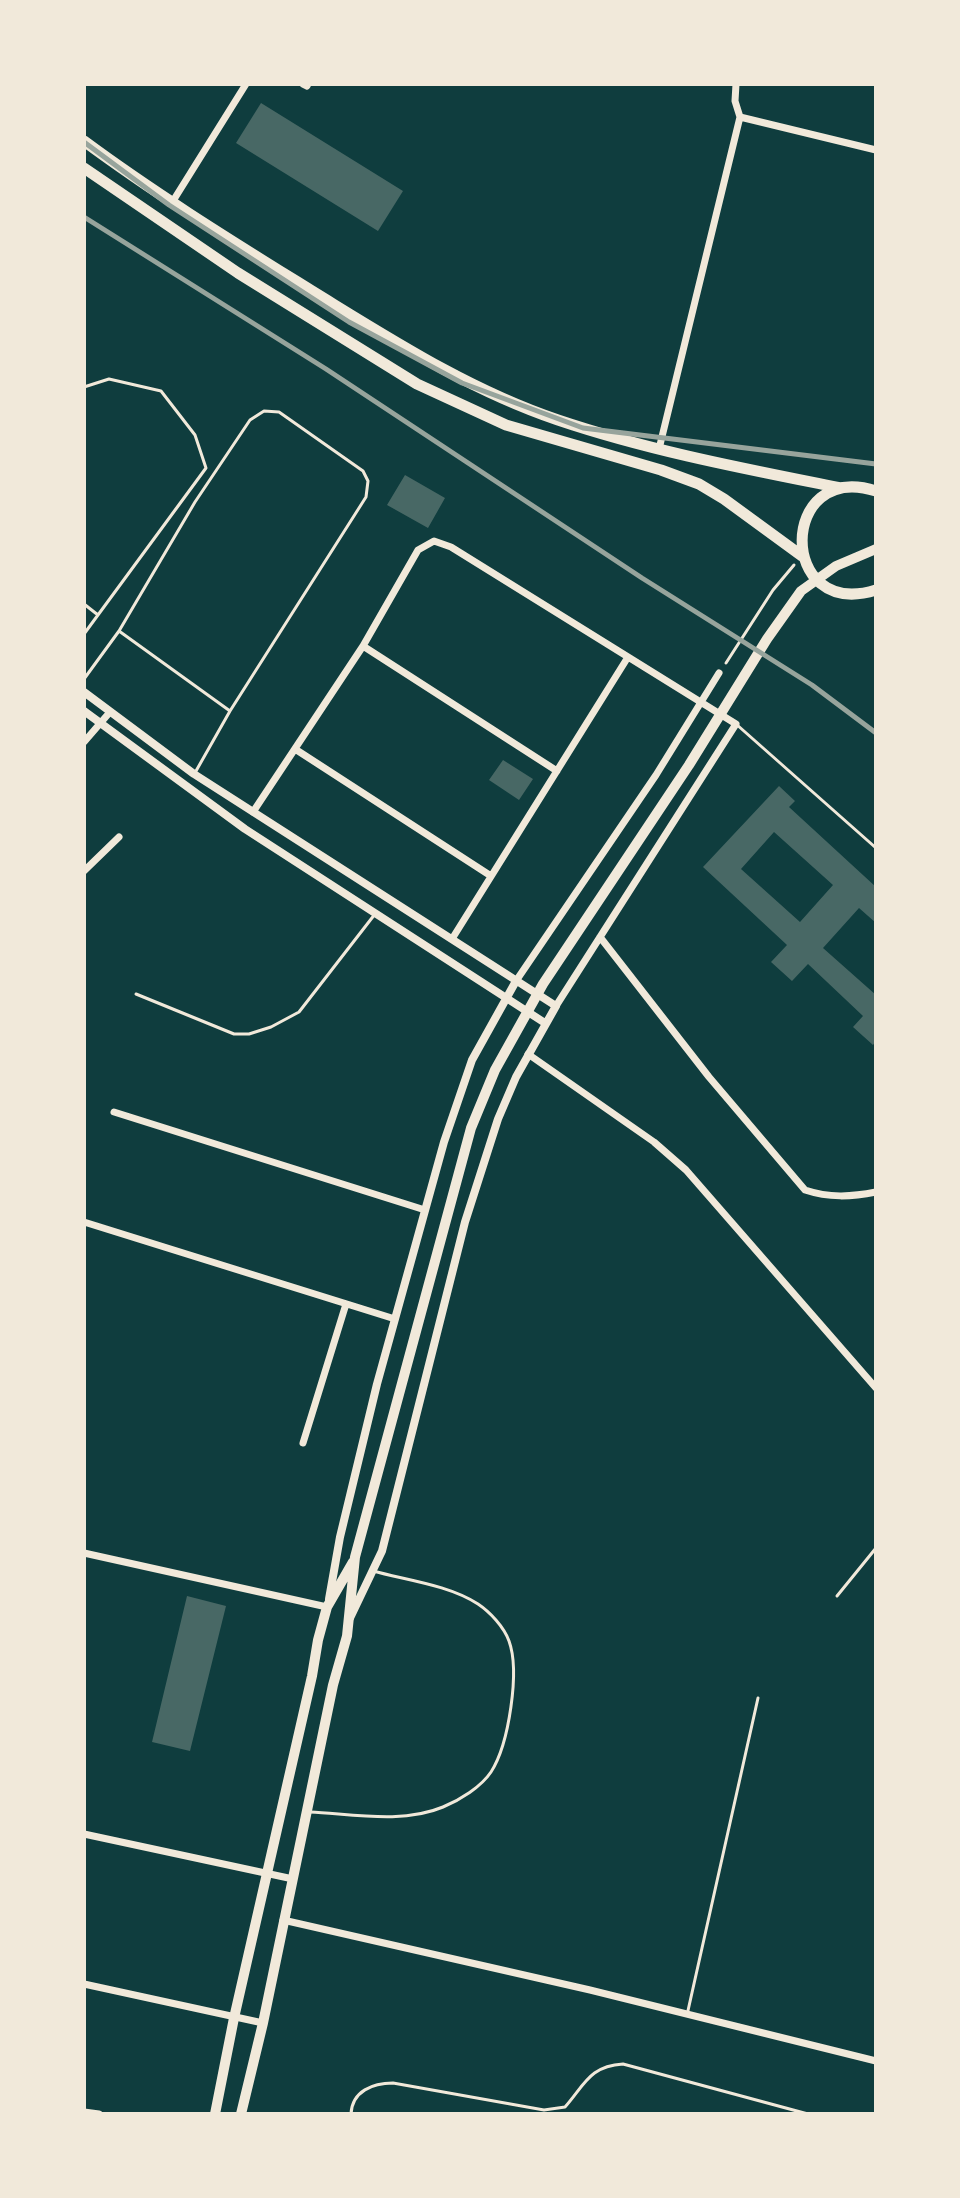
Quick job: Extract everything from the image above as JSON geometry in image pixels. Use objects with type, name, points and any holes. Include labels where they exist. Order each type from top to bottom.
[{"type":"highway","points":[[84,141],[259,258],[438,367],[489,393],[558,420],[659,449],[744,470],[841,488]]},
{"type":"highway","points":[[84,168],[238,273],[417,384],[506,425],[699,484],[802,556]]},
{"type":"highway","points":[[876,491],[858,486],[841,488],[825,495],[812,506],[803,522],[800,538],[802,556],[819,582],[847,594],[876,590]]},
{"type":"main road","points":[[241,2114],[263,2023],[333,1685],[347,1636],[355,1557],[471,1128],[495,1070],[543,984],[689,765],[767,639],[801,591],[836,566],[876,549]]},
{"type":"main road","points":[[215,2114],[318,1640],[327,1607],[355,1557]]},
{"type":"street","points":[[173,201],[246,84]]},
{"type":"street","points":[[659,449],[740,117],[735,101],[736,84]]},
{"type":"street","points":[[740,117],[876,150]]},
{"type":"street","points":[[253,812],[363,646],[418,550],[434,541],[451,547],[736,724],[545,1023],[498,1119],[465,1222],[382,1551],[348,1622]]},
{"type":"street","points":[[363,646],[557,771]]},
{"type":"street","points":[[452,939],[628,657]]},
{"type":"street","points":[[84,1553],[327,1607],[340,1537],[395,1319],[472,1060],[516,981],[656,775],[719,673]]},
{"type":"street","points":[[84,692],[194,774],[556,1006]]},
{"type":"street","points":[[84,711],[245,829],[545,1023]]},
{"type":"street","points":[[84,742],[110,712]]},
{"type":"street","points":[[295,749],[491,876]]},
{"type":"street","points":[[84,871],[119,837]]},
{"type":"street","points":[[600,937],[709,1077],[805,1190],[836,1197],[876,1192]]},
{"type":"street","points":[[528,1054],[654,1142],[686,1170],[876,1388]]},
{"type":"street","points":[[114,1112],[425,1210]]},
{"type":"street","points":[[84,1222],[395,1319]]},
{"type":"street","points":[[303,1443],[346,1304]]},
{"type":"street","points":[[84,1834],[293,1879]]},
{"type":"street","points":[[283,1920],[590,1990],[876,2061]]},
{"type":"street","points":[[84,1984],[263,2023]]},
{"type":"street","points":[[84,2112],[99,2114]]},
{"type":"lane","points":[[84,387],[109,379],[161,391],[195,435],[206,468],[84,634]]},
{"type":"lane","points":[[84,679],[119,631],[195,502],[250,420],[264,411],[279,412],[363,471],[368,481],[366,497],[230,711],[194,774]]},
{"type":"lane","points":[[84,604],[98,615]]},
{"type":"lane","points":[[119,631],[230,711]]},
{"type":"lane","points":[[736,724],[876,848]]},
{"type":"lane","points":[[136,994],[234,1034],[249,1034],[271,1027],[299,1012],[375,914]]},
{"type":"lane","points":[[837,1596],[876,1548]]},
{"type":"lane","points":[[307,1812],[410,1816],[442,1808],[472,1791],[490,1773],[501,1752],[513,1679],[512,1653],[502,1627],[479,1605],[459,1594],[373,1571]]},
{"type":"lane","points":[[687,2015],[758,1698]]},
{"type":"path","points":[[727,660],[773,590],[802,556]]},
{"type":"path","points":[[351,2114],[357,2096],[377,2083],[544,2110],[565,2107],[594,2072],[605,2065],[623,2064],[808,2114]]},
{"type":"building","points":[[261,103],[403,191],[378,231],[236,143]]},
{"type":"building","points":[[405,475],[445,498],[428,528],[387,505]]},
{"type":"building","points":[[503,760],[533,779],[519,800],[489,780]]},
{"type":"building","points":[[779,786],[795,801],[789,807],[876,887],[876,923],[859,908],[823,948],[876,995],[876,1041],[873,1045],[853,1027],[863,1016],[808,964],[792,981],[771,962],[787,945],[703,867]],"holes":[[[774,832],[833,885],[800,922],[741,869]]]},
{"type":"building","points":[[187,1596],[226,1606],[190,1751],[152,1742]]},
{"type":"railway","points":[[84,142],[169,205],[349,322],[462,383],[583,428],[876,464]]},
{"type":"railway","points":[[84,217],[326,369],[642,578],[812,685],[876,733]]}]
